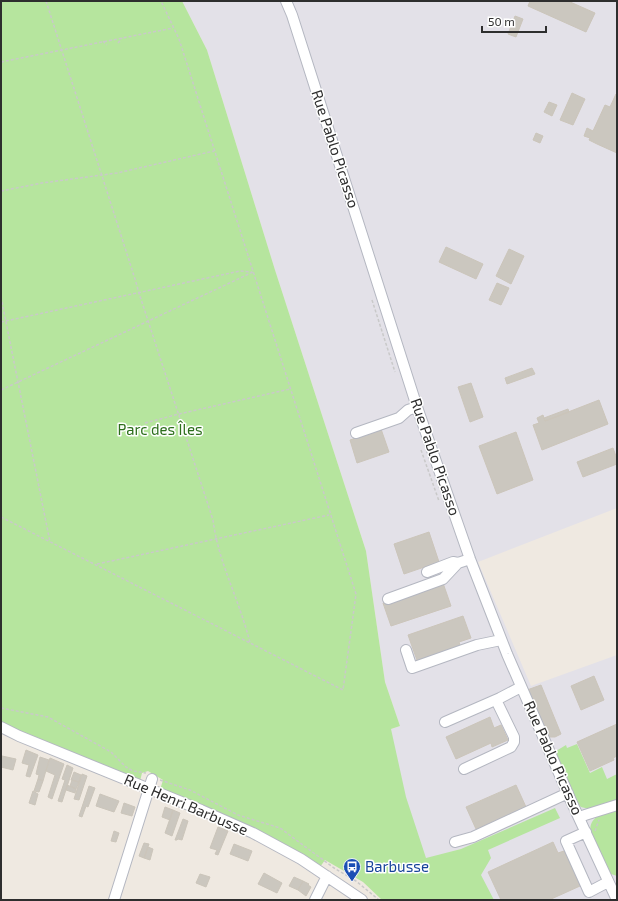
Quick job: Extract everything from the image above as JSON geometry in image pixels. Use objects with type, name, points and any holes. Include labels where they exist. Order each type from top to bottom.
[{"type":"street","name":"Rue Pablo Picasso","points":[[286,1],[292,15],[417,407],[470,559],[521,687],[617,900]]},
{"type":"street","points":[[356,433],[399,418],[408,410],[417,407]]},
{"type":"street","points":[[427,572],[453,562],[458,563],[470,559]]},
{"type":"street","points":[[388,599],[443,579],[458,563]]},
{"type":"street","points":[[406,650],[412,668],[477,645],[501,640]]},
{"type":"street","points":[[445,722],[496,700],[521,687]]},
{"type":"street","points":[[464,769],[511,747],[514,742],[514,738],[496,700]]},
{"type":"street","name":"Rue Henri Barbusse","points":[[1,727],[19,736],[151,780],[207,813],[274,843],[362,900]]},
{"type":"street","points":[[114,900],[151,780]]},
{"type":"street","points":[[455,842],[473,837],[568,793]]},
{"type":"street","points":[[579,818],[617,806]]},
{"type":"street","points":[[586,834],[566,841],[591,896],[612,886]]},
{"type":"street","points":[[315,900],[327,876]]},
{"type":"path","points":[[46,1],[213,520],[216,539],[246,624],[250,643]]},
{"type":"path","points":[[1,517],[343,690],[356,594],[329,515],[179,40],[161,1]]},
{"type":"path","points":[[1,62],[173,28]]},
{"type":"path","points":[[118,43],[122,38]]},
{"type":"path","points":[[102,41],[107,45]]},
{"type":"path","points":[[1,191],[42,183],[102,176],[214,151]]},
{"type":"path","points":[[1,322],[240,271],[253,272]]},
{"type":"path","points":[[1,390],[253,272]]},
{"type":"path","points":[[1,297],[50,542]]},
{"type":"path","points":[[145,423],[290,389]]},
{"type":"path","points":[[96,565],[329,515]]},
{"type":"path","points":[[1,708],[48,717],[111,752],[126,767],[133,771],[143,771],[151,780],[162,781],[190,790],[238,815],[280,828],[334,868],[356,881],[379,900]]},
{"type":"path","points":[[586,834],[596,831],[599,819],[604,817]]},
{"type":"shaded area","points":[[182,1],[617,1],[617,508],[478,562],[531,686],[617,655],[617,900],[480,900],[461,849],[426,859],[372,736],[400,726],[385,682],[366,551],[275,270],[207,50]]},
{"type":"green space","name":"Parc des Îles","points":[[1,1],[182,1],[207,50],[275,270],[366,551],[385,682],[400,726],[391,729],[406,797],[426,858],[461,849],[555,808],[560,818],[488,850],[491,858],[481,875],[494,900],[382,900],[363,882],[325,860],[320,867],[160,790],[163,780],[148,771],[142,773],[140,781],[1,724]]},
{"type":"green space","points":[[577,744],[590,773],[602,767],[607,779],[617,774],[617,800],[589,809],[581,807],[576,802],[557,759],[556,751],[566,745],[567,748]]},
{"type":"green space","points":[[617,809],[617,876],[611,874],[608,869],[591,835],[590,829],[591,824],[597,817]]},
{"type":"building","points":[[530,1],[568,1],[595,13],[586,32],[528,6]]},
{"type":"building","points":[[515,16],[523,19],[516,37],[508,34]]},
{"type":"building","points":[[572,93],[585,99],[573,125],[560,120]]},
{"type":"building","points":[[616,94],[617,153],[589,140],[590,138],[584,136],[587,128],[593,131],[605,105],[610,107]]},
{"type":"building","points":[[549,102],[557,105],[552,116],[544,112]]},
{"type":"building","points":[[536,133],[543,136],[540,143],[533,140]]},
{"type":"building","points":[[446,247],[483,264],[476,279],[439,262]]},
{"type":"building","points":[[509,249],[524,256],[511,284],[496,276]]},
{"type":"building","points":[[497,283],[509,288],[501,305],[489,300]]},
{"type":"building","points":[[532,368],[535,374],[507,384],[505,378]]},
{"type":"building","points":[[471,383],[483,417],[470,422],[458,387]]},
{"type":"building","points":[[599,400],[608,424],[542,450],[533,425],[539,423],[537,418],[543,415],[545,421]]},
{"type":"building","points":[[568,409],[569,412],[545,421],[544,418]]},
{"type":"building","points":[[381,429],[389,452],[357,463],[350,440]]},
{"type":"building","points":[[516,432],[533,480],[497,494],[479,446]]},
{"type":"building","points":[[613,448],[617,459],[617,464],[583,477],[577,462]]},
{"type":"building","points":[[429,532],[439,562],[404,574],[394,544]]},
{"type":"building","points":[[443,583],[451,606],[391,626],[383,603]]},
{"type":"building","points":[[463,616],[471,638],[459,642],[461,648],[418,663],[408,635]]},
{"type":"building","points":[[594,676],[604,700],[581,710],[571,686]]},
{"type":"building","points":[[541,685],[561,734],[555,737],[550,737],[547,735],[527,690]]},
{"type":"building","points":[[490,717],[494,728],[501,725],[508,740],[492,747],[491,743],[456,759],[446,737]]},
{"type":"building","points":[[617,724],[617,756],[613,758],[614,760],[590,771],[577,742]]},
{"type":"building","points":[[26,750],[38,755],[30,777],[26,776],[29,765],[22,763]]},
{"type":"building","points":[[2,756],[16,759],[13,770],[1,767]]},
{"type":"building","points":[[40,757],[49,760],[43,781],[38,779],[39,775],[36,774]]},
{"type":"building","points":[[50,758],[64,764],[52,799],[48,797],[55,775],[46,771]]},
{"type":"building","points":[[67,765],[73,768],[62,802],[58,801],[65,780],[62,779]]},
{"type":"building","points":[[74,772],[81,775],[79,782],[71,780]]},
{"type":"building","points":[[82,774],[87,776],[79,800],[74,799]]},
{"type":"building","points":[[38,779],[43,781],[39,792],[34,791]]},
{"type":"building","points":[[72,780],[79,782],[76,789],[70,786]]},
{"type":"building","points":[[67,785],[76,789],[75,793],[66,790]]},
{"type":"building","points":[[516,785],[526,807],[476,829],[466,807]]},
{"type":"building","points":[[89,786],[95,788],[88,807],[86,806],[82,817],[79,816]]},
{"type":"building","points":[[33,791],[38,794],[35,805],[29,803]]},
{"type":"building","points":[[100,794],[119,801],[114,812],[96,806]]},
{"type":"building","points":[[124,803],[135,807],[132,816],[121,813]]},
{"type":"building","points":[[165,807],[173,810],[170,820],[162,817]]},
{"type":"building","points":[[173,810],[180,813],[172,836],[165,833]]},
{"type":"building","points":[[183,819],[188,821],[182,840],[175,840]]},
{"type":"building","points":[[218,827],[228,831],[218,855],[215,854],[217,850],[210,848]]},
{"type":"building","points":[[114,831],[119,833],[116,842],[111,841]]},
{"type":"building","points":[[553,842],[558,853],[564,851],[580,886],[549,900],[501,900],[488,872]]},
{"type":"building","points":[[144,843],[149,844],[144,858],[139,856]]},
{"type":"building","points":[[234,844],[252,851],[248,861],[230,854]]},
{"type":"building","points":[[148,847],[153,849],[150,860],[144,858]]},
{"type":"building","points":[[264,873],[282,883],[277,893],[258,884]]},
{"type":"building","points":[[200,874],[210,877],[206,887],[196,883]]},
{"type":"building","points":[[294,877],[303,881],[298,890],[289,886]]},
{"type":"building","points":[[303,881],[311,887],[306,896],[298,890]]},
{"type":"place","name":"Barbusse","points":[[352,882]]}]
